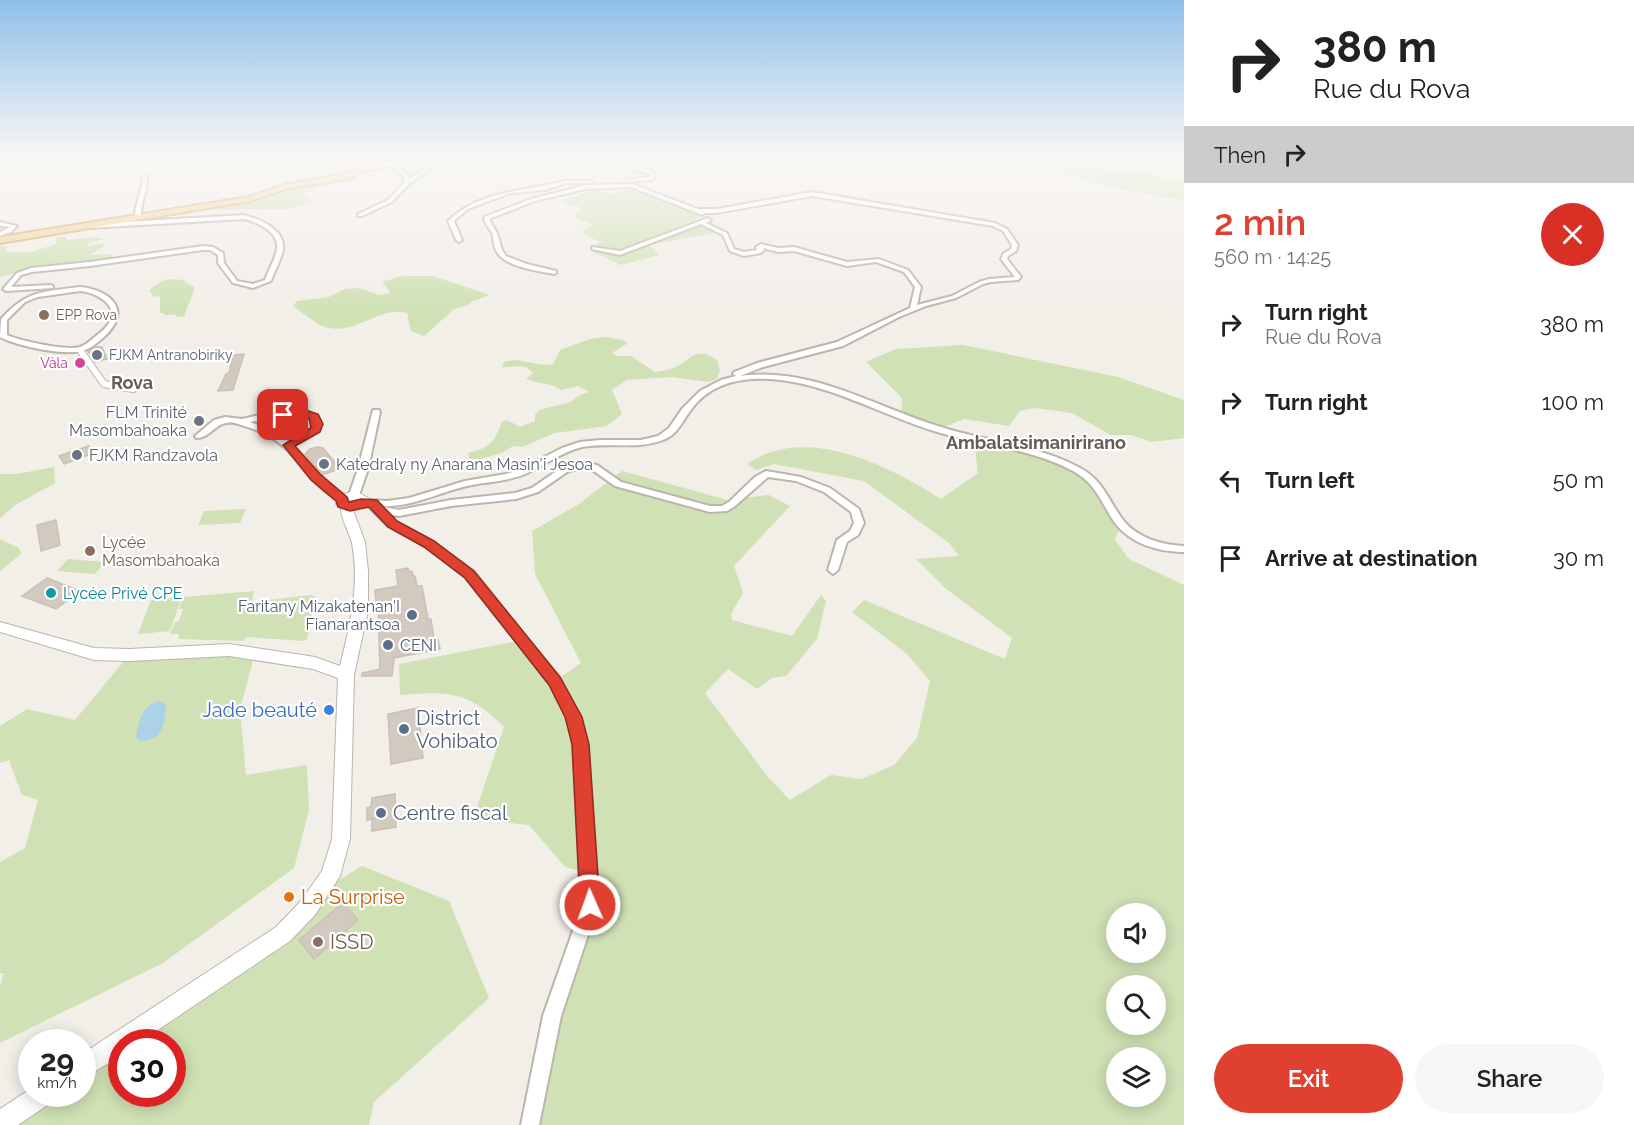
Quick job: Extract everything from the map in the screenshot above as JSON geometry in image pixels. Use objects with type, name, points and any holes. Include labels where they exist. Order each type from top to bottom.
[{"type":"main road","points":[[0,240],[53,229],[190,208]]},
{"type":"street","points":[[138,208],[138,215]]},
{"type":"street","points":[[360,215],[376,208]]},
{"type":"street","points":[[459,240],[451,221],[467,208]]},
{"type":"street","points":[[513,208],[486,218],[493,230],[500,253],[554,272]]},
{"type":"street","points":[[594,248],[620,253],[710,218],[688,208]]},
{"type":"street","points":[[697,211],[737,208]]},
{"type":"street","points":[[96,1059],[283,934],[308,908],[330,876],[340,839],[346,675],[361,600],[358,542],[346,514],[359,503],[406,504],[463,484],[504,478],[521,472],[565,449],[582,444],[639,442],[662,437],[673,429],[700,393],[760,364],[840,344],[913,310],[954,297],[991,280],[1018,277],[1004,259],[1005,255],[1014,250],[1015,245],[1005,230],[962,218],[896,208]]},
{"type":"street","points":[[53,229],[244,217],[256,219],[280,239],[281,246],[268,281],[253,286],[235,282],[221,263],[221,254],[211,248],[203,248],[31,270],[19,274],[6,289],[65,286],[81,287],[80,289]]},
{"type":"street","points":[[701,222],[725,234],[732,250],[744,254],[759,252],[761,246],[778,250],[794,249],[847,264],[877,260],[906,271],[918,287],[913,310]]},
{"type":"street","points":[[0,224],[14,226],[9,231],[0,234]]},
{"type":"street","points":[[80,289],[94,290],[106,297],[113,305],[116,318],[106,331],[80,350],[60,350],[48,345],[10,340],[3,334],[4,319],[29,298],[44,293],[80,289]]},
{"type":"street","points":[[80,350],[104,384],[133,388]]},
{"type":"street","points":[[726,380],[758,376],[816,384],[939,429],[1021,448],[1054,459],[1095,483],[1121,524],[1142,539],[1184,549]]},
{"type":"street","points":[[359,503],[363,469],[376,412]]},
{"type":"street","points":[[199,436],[217,422],[305,413],[314,416],[316,429],[288,445]]},
{"type":"street","points":[[239,421],[260,429],[288,445],[315,477],[429,544],[470,574],[555,681],[574,717],[578,735],[590,905],[552,1016],[530,1125]]},
{"type":"street","points":[[359,503],[399,513],[474,499],[516,496],[535,490],[564,470],[580,465],[594,467],[618,484],[710,509],[724,509],[758,478],[766,474],[798,479],[820,487],[836,495],[856,511],[859,523],[854,533],[842,540],[833,570]]},
{"type":"street","points":[[0,627],[94,654],[129,655],[229,650],[315,663],[346,675]]},
{"type":"street","points":[[0,1123],[24,1107]]},
{"type":"shaded area","points":[[307,416],[315,421],[313,428],[288,441],[255,425],[268,417]]},
{"type":"green space","points":[[218,208],[294,208],[290,209],[217,210]]},
{"type":"green space","points":[[581,208],[681,208],[699,218],[676,228],[676,231],[702,223],[719,232],[649,245],[659,255],[621,265],[591,251],[600,242],[585,235],[583,231],[593,224],[574,218]]},
{"type":"green space","points":[[64,236],[68,240],[92,237],[104,239],[86,244],[89,246],[105,243],[102,248],[89,255],[113,254],[111,259],[37,267],[0,277],[0,245],[8,247],[5,252],[32,252],[56,244],[56,238]]},
{"type":"green space","points":[[402,276],[433,276],[490,295],[454,309],[424,336],[411,331],[407,313],[386,313],[337,329],[325,327],[313,321],[293,306],[297,301],[329,297],[345,289],[360,288],[378,295],[391,293],[382,282]]},
{"type":"green space","points":[[183,280],[195,288],[184,316],[177,317],[175,314],[166,315],[160,312],[160,296],[154,297],[149,290],[162,281]]},
{"type":"green space","points":[[605,337],[628,343],[612,353],[618,356],[631,356],[655,372],[674,368],[698,354],[704,354],[717,360],[720,371],[717,379],[708,382],[672,377],[627,380],[612,390],[622,414],[607,426],[555,433],[522,447],[513,446],[502,453],[477,460],[469,459],[468,453],[490,444],[502,422],[507,420],[520,427],[535,421],[535,415],[539,410],[571,402],[578,396],[589,392],[578,386],[561,390],[530,381],[526,379],[533,373],[530,370],[522,367],[502,367],[504,362],[517,360],[540,365],[553,364],[560,350],[590,339]]},
{"type":"green space","points":[[963,345],[1118,377],[1184,400],[1184,438],[1151,442],[1131,435],[1111,435],[1072,413],[1035,408],[1020,411],[1009,426],[964,419],[939,429],[901,416],[902,398],[866,362],[896,349]]},
{"type":"green space","points":[[974,437],[1054,459],[1095,483],[1121,524],[1115,540],[1129,559],[1184,585],[1184,1125],[530,1125],[581,936],[590,873],[565,867],[529,825],[473,819],[504,727],[480,706],[457,696],[432,693],[400,695],[399,664],[523,640],[555,681],[581,663],[535,574],[532,531],[579,504],[622,471],[728,500],[769,495],[790,506],[734,566],[743,593],[731,614],[732,620],[792,636],[821,595],[826,601],[817,639],[786,676],[772,678],[757,689],[728,669],[705,693],[768,777],[790,800],[831,775],[862,779],[894,765],[917,738],[930,681],[907,654],[852,612],[864,600],[1005,659],[1012,638],[945,588],[916,559],[959,556],[950,544],[864,481],[774,464],[756,470],[747,464],[770,452],[795,448],[821,448],[872,463],[920,486],[941,499],[978,473]]},
{"type":"green space","points":[[54,467],[55,483],[15,505],[0,518],[0,474],[17,474]]},
{"type":"green space","points":[[246,509],[240,523],[198,525],[204,511]]},
{"type":"green space","points":[[0,539],[19,548],[21,554],[0,571]]},
{"type":"green space","points":[[68,559],[105,562],[95,574],[57,571]]},
{"type":"green space","points":[[254,591],[252,602],[311,595],[316,597],[307,639],[303,641],[245,637],[244,641],[178,639],[179,634],[170,634],[175,622],[179,621],[183,609],[179,609],[183,597]]},
{"type":"green space","points":[[182,597],[170,631],[138,634],[151,600]]},
{"type":"green space","points":[[255,653],[240,710],[246,775],[307,765],[309,810],[294,868],[163,963],[29,1029],[18,1029],[18,1034],[0,1043],[0,985],[4,973],[0,973],[0,862],[25,848],[38,800],[22,795],[9,760],[0,763],[0,726],[27,709],[75,720],[129,655]]},
{"type":"green space","points":[[362,866],[449,901],[489,998],[374,1102],[369,1125],[16,1125],[43,1107],[96,1107],[96,1071],[108,1062],[108,1107],[186,1107],[186,1029],[157,1029],[288,942],[334,883]]},
{"type":"water","points":[[159,701],[166,704],[161,730],[153,738],[139,741],[136,737],[144,710]]},
{"type":"building","name":"FJKM Antranobiriky","points":[[102,347],[107,359],[95,362],[88,351]]},
{"type":"building","points":[[244,354],[233,390],[218,391],[226,374],[229,373],[233,355]]},
{"type":"building","name":"FJKM Randzavola","points":[[89,446],[94,453],[64,464],[59,456]]},
{"type":"building","name":"Katedraly ny Anarana Masin'i Jesoa","points":[[323,448],[340,469],[322,475],[305,454],[310,449]]},
{"type":"building","points":[[56,520],[60,545],[41,551],[37,525]]},
{"type":"building","points":[[408,568],[409,572],[412,571],[415,576],[417,586],[422,586],[434,640],[438,639],[440,649],[394,658],[392,676],[362,676],[362,673],[380,669],[378,603],[376,603],[375,590],[398,586],[396,570]]},
{"type":"building","name":"Lycée Privé CPE","points":[[47,578],[80,591],[56,609],[22,596]]},
{"type":"building","name":"District Vohibato","points":[[418,708],[423,758],[391,764],[388,714]]},
{"type":"building","name":"Centre fiscal","points":[[395,794],[396,827],[372,831],[372,819],[367,820],[367,808],[371,807],[372,798]]},
{"type":"building","points":[[343,903],[358,920],[314,959],[299,940]]},
{"type":"place","name":"EPP Rova","points":[[44,315]]},
{"type":"place","name":"FJKM Antranobiriky","points":[[97,355]]},
{"type":"place","name":"Vàla","points":[[80,363]]},
{"type":"place","name":"FLM Trinité Masombahoaka","points":[[199,421]]},
{"type":"place","name":"FJKM Randzavola","points":[[77,455]]},
{"type":"place","name":"Katedraly ny Anarana Masin'i Jesoa","points":[[324,464]]},
{"type":"place","name":"Lycée Masombahoaka","points":[[90,551]]},
{"type":"place","name":"Lycée Privé CPE","points":[[51,593]]},
{"type":"place","name":"Faritany Mizakatenan'I Fianarantsoa","points":[[412,615]]},
{"type":"place","name":"CENI","points":[[388,645]]},
{"type":"place","name":"Jade beauté","points":[[329,710]]},
{"type":"place","name":"District Vohibato","points":[[404,729]]},
{"type":"place","name":"Centre fiscal","points":[[381,813]]},
{"type":"place","name":"La Surprise","points":[[289,897]]},
{"type":"place","name":"ISSD","points":[[318,942]]},
{"type":"district","name":"Rova","points":[[132,382]]},
{"type":"district","name":"Ambalatsimanirirano","points":[[1036,442]]},
{"type":"route","points":[[283,415],[305,413],[314,416],[316,429],[288,445],[315,477],[343,500],[341,502],[344,506],[373,503],[392,524],[429,544],[458,564],[470,574],[555,681],[574,717],[580,744],[590,873],[590,905]]}]
